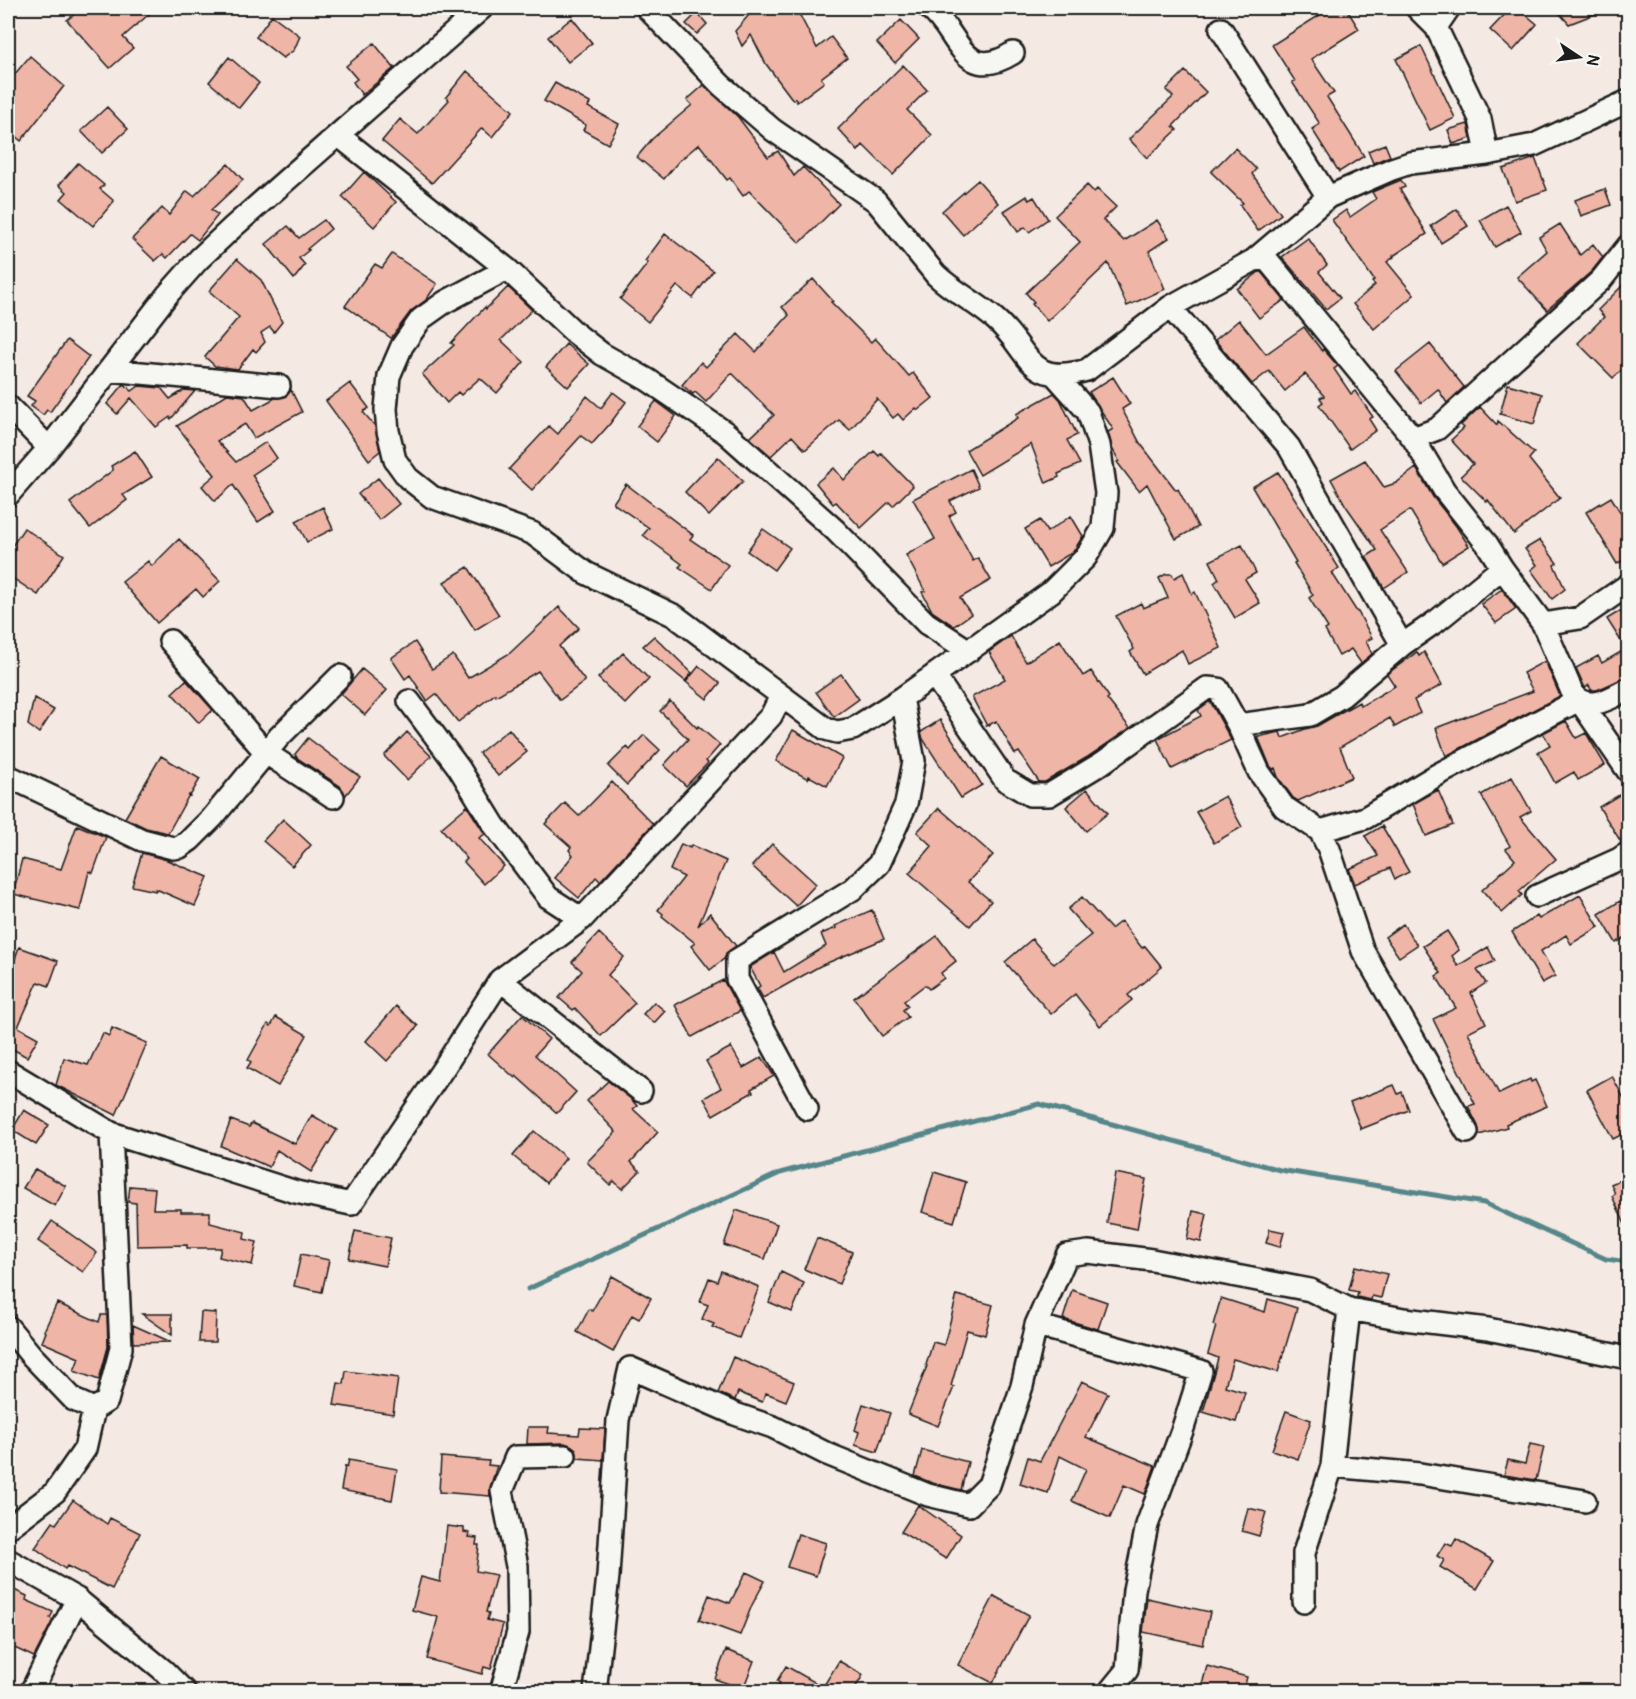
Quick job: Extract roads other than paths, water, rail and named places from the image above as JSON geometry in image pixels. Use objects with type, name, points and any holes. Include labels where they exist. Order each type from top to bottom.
[{"type":"street","points":[[8,495],[49,448],[168,294],[200,259],[482,8]]},
{"type":"street","points":[[647,8],[721,85],[773,130],[876,201],[946,285],[993,317],[1026,359],[1041,371],[1055,375],[1070,375],[1086,370],[1170,308],[1254,260],[1328,197],[1410,163],[1487,154],[1534,145],[1629,101]]},
{"type":"street","points":[[929,8],[937,14],[963,53],[977,63],[999,62],[1013,53]]},
{"type":"street","points":[[1417,8],[1436,27],[1480,118],[1487,154]]},
{"type":"street","points":[[1436,27],[1449,8]]},
{"type":"street","points":[[1221,29],[1328,197]]},
{"type":"street","points":[[338,135],[507,269],[575,333],[602,354],[648,380],[726,433],[835,530],[926,623],[969,651]]},
{"type":"street","points":[[1413,438],[1437,429],[1601,280],[1629,246]]},
{"type":"street","points":[[1254,260],[1263,259],[1269,262],[1413,438],[1444,490],[1487,544],[1543,624],[1574,694],[1629,771]]},
{"type":"street","points":[[507,269],[445,302],[421,318],[402,346],[389,376],[386,409],[388,431],[395,460],[408,478],[432,497],[532,532],[586,573],[675,616],[826,729],[837,732],[853,729],[969,651],[1051,592],[1086,557],[1102,528],[1106,493],[1099,445],[1088,412],[1055,375]]},
{"type":"street","points":[[1170,308],[1289,447],[1402,645]]},
{"type":"street","points":[[109,370],[279,386]]},
{"type":"street","points":[[8,406],[49,448]]},
{"type":"street","points":[[1238,725],[1310,715],[1342,696],[1402,645],[1438,620],[1502,568]]},
{"type":"street","points":[[1543,624],[1580,618],[1629,585]]},
{"type":"street","points":[[170,641],[266,753],[333,797]]},
{"type":"street","points":[[934,675],[1005,780],[1030,795],[1049,795],[1102,763],[1207,688],[1218,689],[1238,725],[1259,772],[1284,807],[1320,831],[1329,849],[1363,951],[1467,1132]]},
{"type":"street","points":[[8,776],[142,840],[173,848],[190,840],[213,817],[279,737],[340,676]]},
{"type":"street","points":[[1320,831],[1365,818],[1437,775],[1579,700],[1598,704],[1629,689]]},
{"type":"street","points":[[8,1071],[111,1134],[296,1192],[351,1204],[445,1066],[500,980],[582,919],[771,716],[781,696]]},
{"type":"street","points":[[807,1109],[737,979],[737,960],[853,889],[879,864],[906,804],[914,761],[902,698]]},
{"type":"street","points":[[410,701],[459,768],[494,825],[548,897],[582,919]]},
{"type":"street","points":[[1537,896],[1629,853]]},
{"type":"street","points":[[500,980],[640,1091]]},
{"type":"street","points":[[8,1528],[55,1492],[85,1449],[94,1409],[107,1401],[121,1348],[111,1134]]},
{"type":"street","points":[[595,1692],[608,1576],[618,1420],[630,1368],[735,1414],[773,1427],[827,1454],[928,1495],[969,1505],[989,1485],[1022,1386],[1036,1325],[1067,1255],[1088,1251],[1152,1260],[1310,1290],[1349,1308],[1404,1319],[1488,1329],[1629,1358]]},
{"type":"street","points":[[1304,1602],[1304,1553],[1332,1466],[1349,1308]]},
{"type":"street","points":[[1036,1325],[1201,1371],[1183,1428],[1147,1525],[1134,1590],[1127,1670],[1109,1692]]},
{"type":"street","points":[[8,1327],[74,1400],[94,1409]]},
{"type":"street","points":[[501,1692],[518,1632],[517,1566],[502,1491],[516,1457],[565,1456]]},
{"type":"street","points":[[1332,1466],[1420,1474],[1585,1501]]},
{"type":"street","points":[[8,1560],[77,1599],[163,1670],[185,1692]]},
{"type":"street","points":[[31,1692],[77,1599]]},
{"type":"waterway","points":[[528,1289],[780,1173],[1039,1104],[1280,1170],[1484,1203],[1606,1259],[1628,1262]]}]
